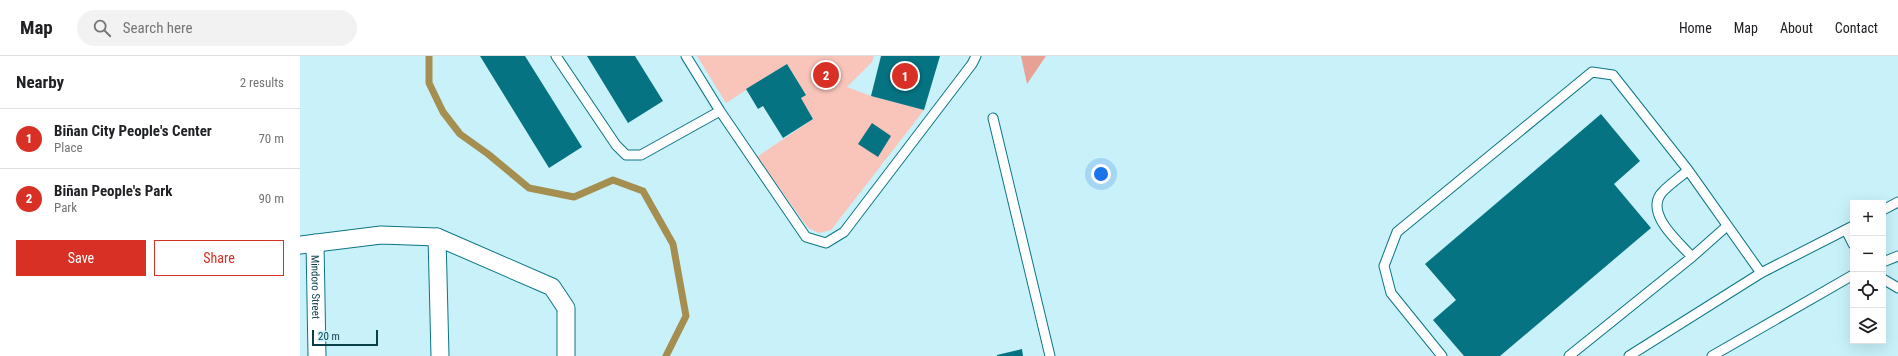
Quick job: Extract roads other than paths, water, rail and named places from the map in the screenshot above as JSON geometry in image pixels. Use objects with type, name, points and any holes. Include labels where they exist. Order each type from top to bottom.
[{"type":"street","points":[[307,244],[381,235],[437,237],[552,288],[566,308],[566,356]]},
{"type":"street","points":[[437,237],[440,356]]},
{"type":"street","name":"Mindoro Street","points":[[307,244],[317,356]]},
{"type":"lane","points":[[556,56],[616,145],[626,155],[641,155],[720,111]]},
{"type":"lane","points":[[686,56],[720,111],[806,237],[826,243],[844,232],[972,64],[976,56]]},
{"type":"lane","points":[[1442,356],[1391,293],[1384,266],[1397,232],[1592,72],[1612,75],[1688,170],[1761,273]]},
{"type":"lane","points":[[993,118],[1050,356]]},
{"type":"lane","points":[[1688,170],[1660,194],[1656,206],[1658,218],[1692,257]]},
{"type":"lane","points":[[1886,208],[1898,202]]},
{"type":"lane","points":[[1569,356],[1692,257],[1728,226]]},
{"type":"lane","points":[[1629,356],[1761,273],[1850,228]]},
{"type":"lane","points":[[1886,261],[1898,256]]},
{"type":"lane","points":[[1712,356],[1850,277]]},
{"type":"lane","points":[[1886,281],[1898,288]]},
{"type":"waterway","points":[[429,56],[429,83],[443,112],[460,134],[488,154],[529,188],[574,197],[613,180],[643,191],[673,244],[686,316],[666,356]]},
{"type":"place","name":"Biñan People's Park","points":[[826,75]]},
{"type":"place","name":"Biñan City People's Center","points":[[905,76]]}]
